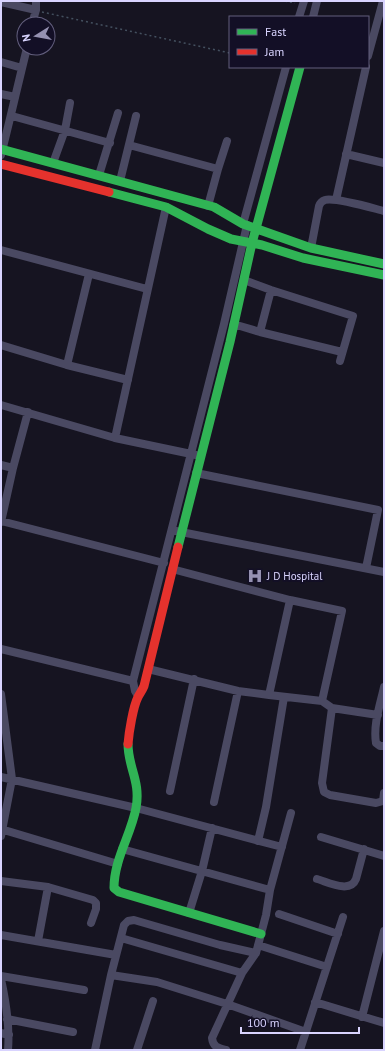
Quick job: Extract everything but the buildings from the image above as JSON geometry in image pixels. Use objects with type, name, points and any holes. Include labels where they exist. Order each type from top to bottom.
[{"type":"street","points":[[34,16],[36,1]]},
{"type":"street","points":[[313,16],[317,1]]},
{"type":"street","points":[[370,38],[383,1]]},
{"type":"street","points":[[1,2],[36,10]]},
{"type":"street","points":[[300,16],[303,3]]},
{"type":"street","points":[[25,56],[12,116],[3,143],[2,151],[120,180],[214,207],[249,226],[311,248],[384,264]]},
{"type":"street","points":[[1,62],[22,68]]},
{"type":"street","points":[[261,934],[119,892],[114,888],[114,881],[122,849],[136,808],[137,784],[128,753],[128,739],[138,696],[142,692],[144,686],[244,280],[252,243],[249,226],[286,68]]},
{"type":"street","points":[[138,696],[135,691],[133,681],[224,324],[243,241],[300,68]]},
{"type":"street","points":[[336,200],[366,68]]},
{"type":"street","points":[[1,94],[15,97]]},
{"type":"street","points":[[53,163],[65,130],[70,103]]},
{"type":"street","points":[[99,175],[118,113]]},
{"type":"street","points":[[12,116],[110,142]]},
{"type":"street","points":[[120,180],[120,175],[136,116]]},
{"type":"street","points":[[208,206],[227,141]]},
{"type":"street","points":[[129,145],[218,169]]},
{"type":"street","points":[[346,154],[384,163]]},
{"type":"street","points":[[1,164],[166,207],[231,239],[252,243],[303,258],[384,275]]},
{"type":"street","points":[[311,248],[318,206],[320,203],[327,200],[336,200],[384,211]]},
{"type":"street","points":[[115,438],[166,207]]},
{"type":"street","points":[[1,250],[147,289]]},
{"type":"street","points":[[67,365],[89,274]]},
{"type":"street","points":[[244,280],[353,316],[340,361]]},
{"type":"street","points":[[260,332],[271,290]]},
{"type":"street","points":[[233,326],[240,326],[342,352]]},
{"type":"street","points":[[1,345],[67,365],[128,380]]},
{"type":"street","points":[[1,405],[115,438],[200,456]]},
{"type":"street","points":[[28,412],[1,521],[164,563]]},
{"type":"street","points":[[1,465],[13,468]]},
{"type":"street","points":[[196,473],[378,510],[366,568]]},
{"type":"street","points":[[172,530],[384,572]]},
{"type":"street","points":[[172,569],[290,600],[342,611],[322,701]]},
{"type":"street","points":[[269,695],[290,600]]},
{"type":"street","points":[[1,649],[133,681]]},
{"type":"street","points":[[148,668],[238,691],[322,701],[332,708],[378,715]]},
{"type":"street","points":[[170,791],[194,679]]},
{"type":"street","points":[[384,687],[375,737],[376,743],[380,746],[384,746]]},
{"type":"street","points":[[214,802],[238,691]]},
{"type":"street","points":[[1,694],[12,779],[1,832],[118,864]]},
{"type":"street","points":[[258,841],[266,807],[284,697]]},
{"type":"street","points":[[332,708],[322,784],[324,792],[376,804],[383,801],[384,793]]},
{"type":"street","points":[[1,777],[136,808],[282,847]]},
{"type":"street","points":[[224,1050],[212,1043],[212,1038],[242,973],[257,949],[270,890],[291,813]]},
{"type":"street","points":[[189,913],[202,871],[212,828]]},
{"type":"street","points":[[321,837],[384,856]]},
{"type":"street","points":[[122,849],[270,890]]},
{"type":"street","points":[[317,878],[345,887],[351,886],[354,884],[356,879],[364,850]]},
{"type":"street","points":[[1,880],[48,887],[93,900],[96,903],[96,909],[91,923]]},
{"type":"street","points":[[38,941],[48,887]]},
{"type":"street","points":[[279,914],[338,934]]},
{"type":"street","points":[[300,1050],[343,917]]},
{"type":"street","points":[[95,1050],[120,938],[124,925],[128,921],[134,920],[220,945],[257,949],[326,967]]},
{"type":"street","points":[[362,1017],[384,931]]},
{"type":"street","points":[[1,935],[116,954]]},
{"type":"street","points":[[120,938],[242,973]]},
{"type":"street","points":[[111,975],[157,982],[227,1004],[306,1032]]},
{"type":"street","points":[[8,1050],[5,1034],[7,1019],[1,980],[84,990]]},
{"type":"street","points":[[137,1050],[153,1001]]},
{"type":"street","points":[[315,1002],[384,1023]]},
{"type":"street","points":[[7,1019],[73,1032]]},
{"type":"path","points":[[285,1],[303,3]]},
{"type":"path","points":[[36,10],[52,15],[229,53]]},
{"type":"traffic: fast","points":[[178,547],[230,342],[252,243],[300,68]]},
{"type":"traffic: fast","points":[[1,149],[214,207],[243,224],[311,248],[384,264]]},
{"type":"traffic: fast","points":[[109,192],[166,207],[231,239],[262,245],[303,258],[384,275]]},
{"type":"traffic: fast","points":[[128,744],[130,760],[136,782],[137,798],[134,818],[117,867],[114,888],[119,892],[261,934]]},
{"type":"traffic: jam","points":[[1,164],[109,192]]},
{"type":"traffic: jam","points":[[128,744],[134,707],[144,686],[178,547]]},
{"type":"place","name":"J D Hospital","points":[[255,576]]}]
